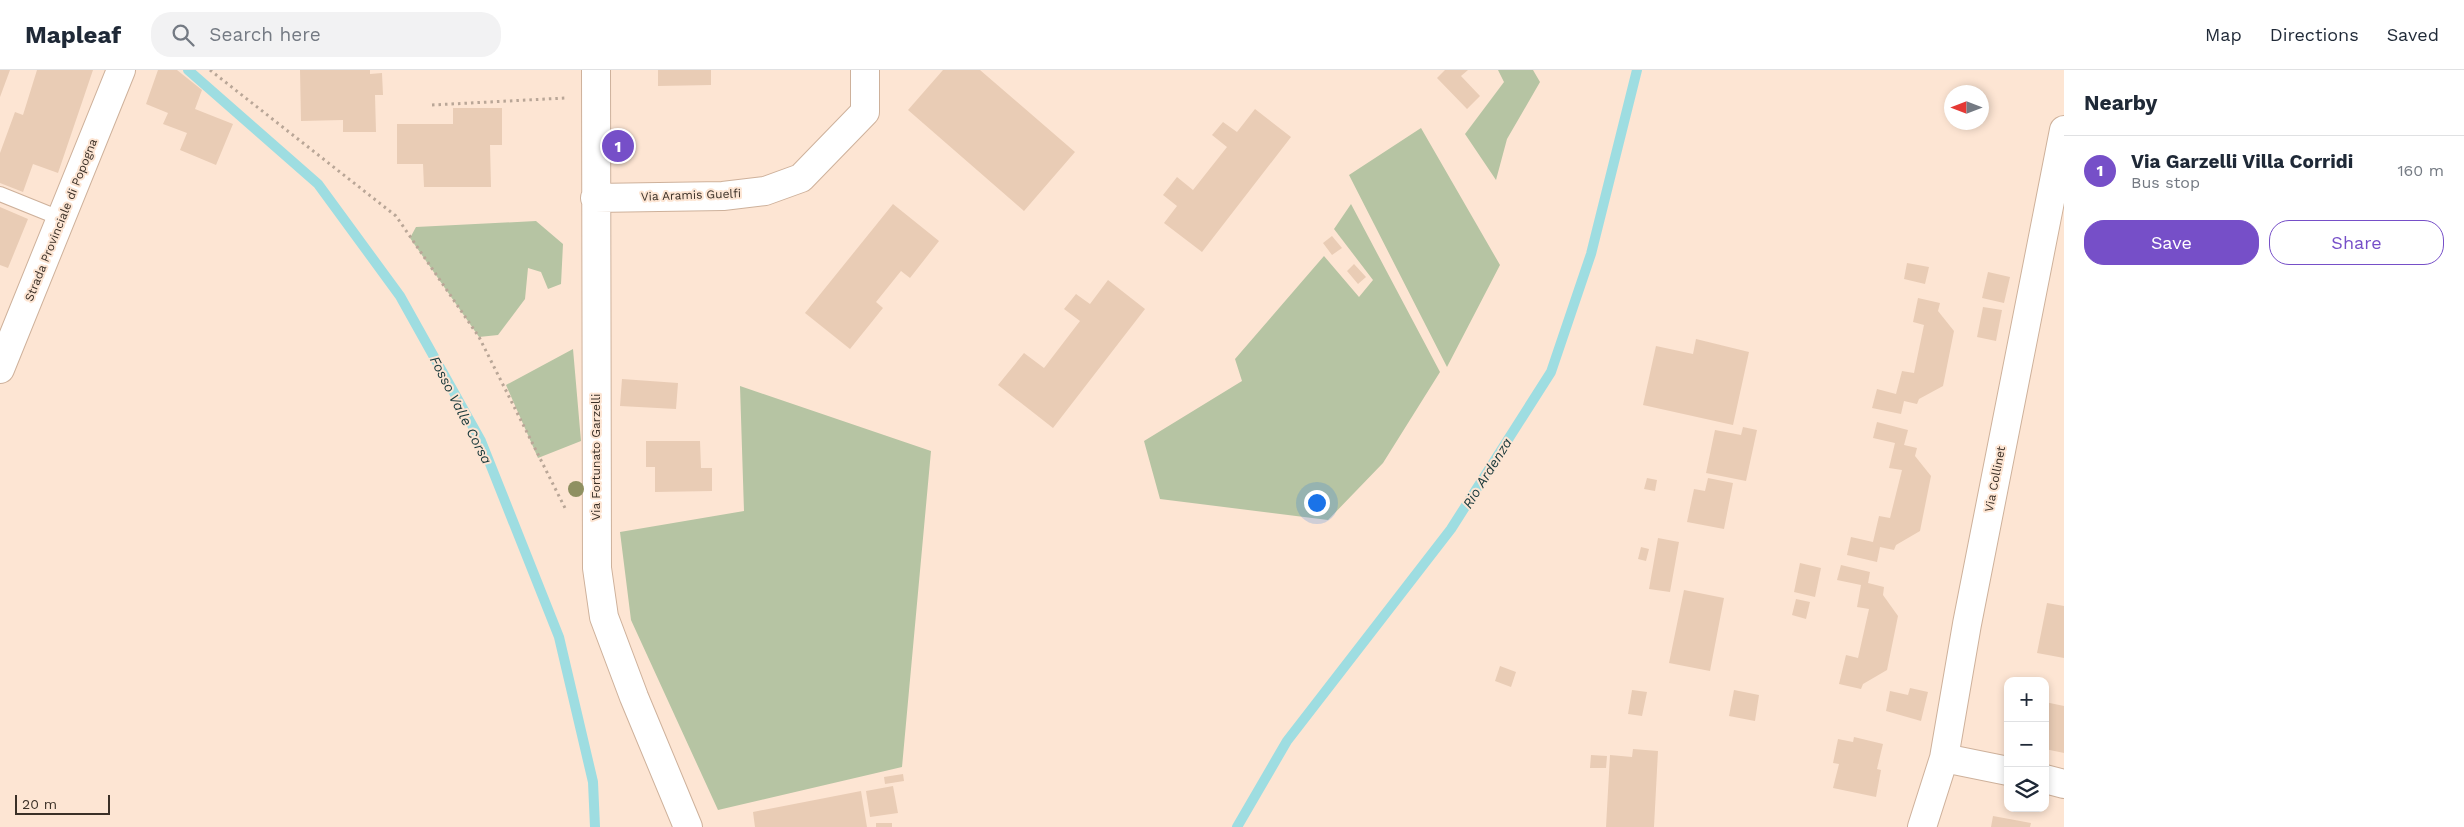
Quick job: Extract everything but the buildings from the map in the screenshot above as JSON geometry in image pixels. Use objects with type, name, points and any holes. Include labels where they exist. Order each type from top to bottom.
[{"type":"street","name":"Strada Provinciale di Popogna","points":[[0,369],[121,70]]},
{"type":"street","name":"Via Aramis Guelfi","points":[[595,198],[724,196],[765,191],[801,178],[865,112],[865,70]]},
{"type":"street","name":"Via Fortunato Garzelli","points":[[596,83],[598,576],[604,617],[634,698],[688,827]]},
{"type":"street","name":"Via Collinet","points":[[1922,827],[1944,758],[1967,624],[2064,130]]},
{"type":"street","points":[[1944,758],[2004,770]]},
{"type":"street","points":[[2049,781],[2064,784]]},
{"type":"lane","points":[[0,194],[62,218]]},
{"type":"path","points":[[210,70],[396,216],[479,338],[570,517]]},
{"type":"path","points":[[432,105],[596,83]]},
{"type":"green space","points":[[1498,70],[1533,70],[1540,82],[1507,139],[1496,180],[1465,134],[1504,82]]},
{"type":"green space","points":[[1421,128],[1500,265],[1447,367],[1349,175]]},
{"type":"green space","points":[[1351,204],[1440,372],[1383,463],[1328,520],[1160,499],[1144,441],[1242,381],[1235,359],[1324,256],[1359,297],[1373,280],[1334,229]]},
{"type":"green space","points":[[536,221],[563,244],[561,284],[548,289],[541,272],[528,268],[525,299],[498,335],[479,337],[410,238],[416,227]]},
{"type":"green space","points":[[573,349],[581,441],[538,458],[506,385]]},
{"type":"green space","points":[[740,386],[931,451],[902,767],[718,810],[631,620],[620,532],[744,511]]},
{"type":"waterway","name":"Fosso Valle Corsa","points":[[188,70],[318,184],[400,296],[481,441],[559,637],[593,782],[595,827]]},
{"type":"waterway","name":"Rio Ardenza","points":[[1237,827],[1287,741],[1451,529],[1551,372],[1591,254],[1637,70]]},
{"type":"place","name":"Via Garzelli Villa Corridi","points":[[618,146]]}]
